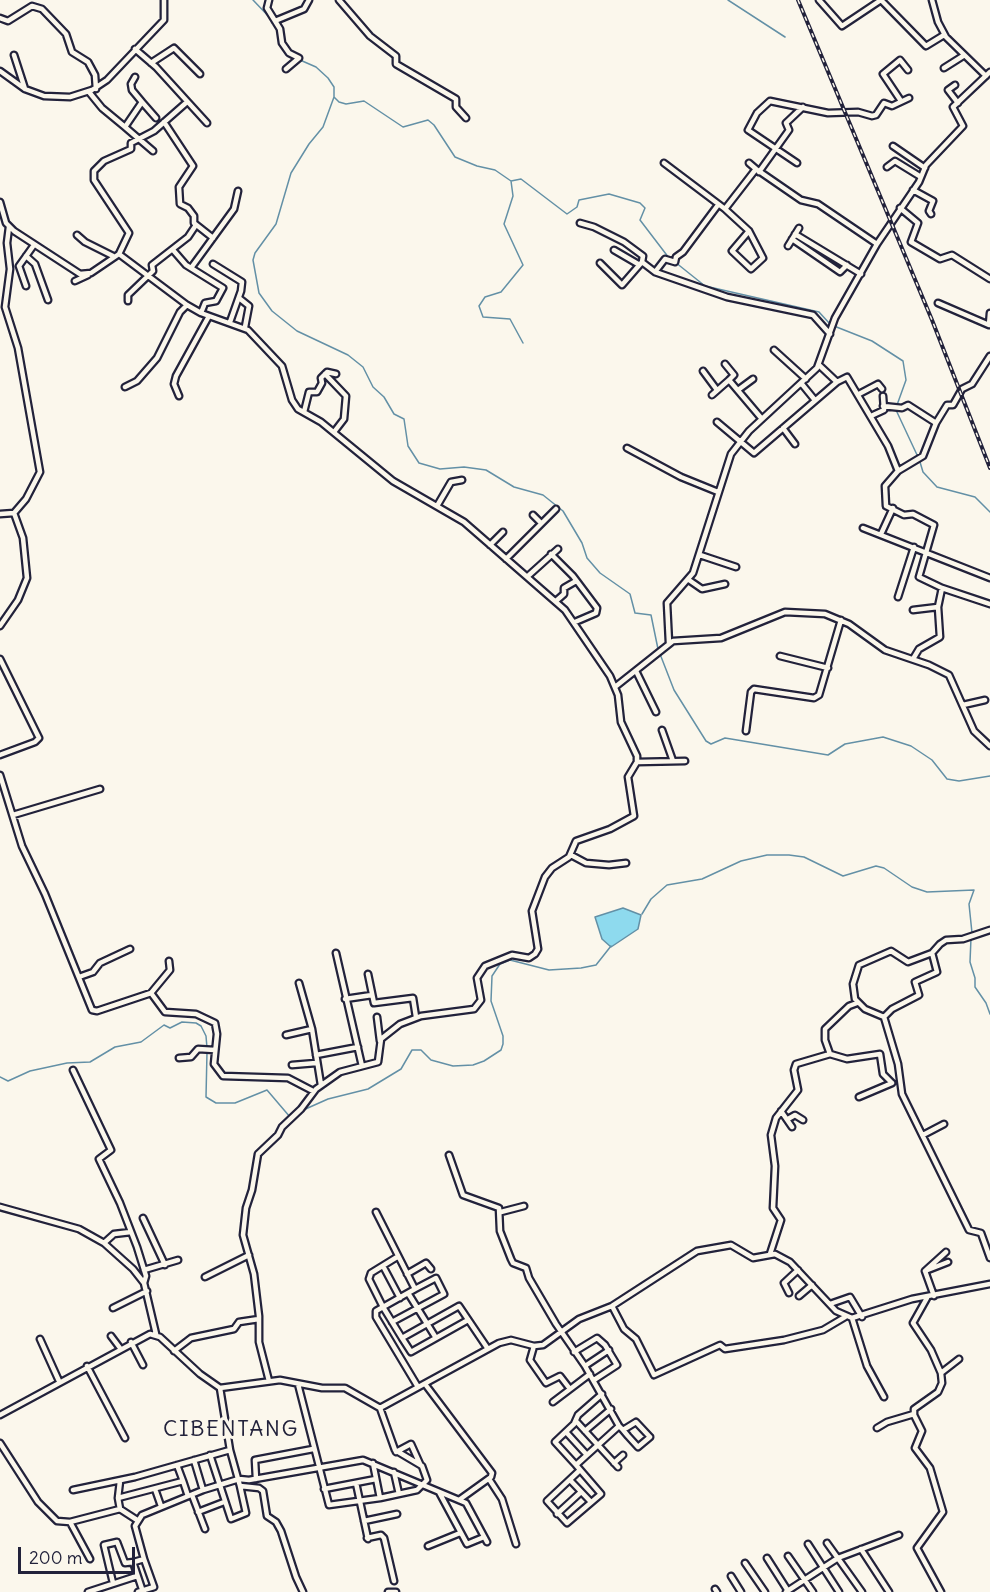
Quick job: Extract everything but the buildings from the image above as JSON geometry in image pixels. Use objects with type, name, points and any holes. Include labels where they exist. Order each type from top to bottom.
[{"type":"street","points":[[0,70],[25,89],[56,97],[70,97],[89,92],[96,89],[165,18],[164,0]]},
{"type":"street","points":[[269,0],[267,8],[275,21],[285,48],[299,58],[286,69]]},
{"type":"street","points":[[275,21],[303,9],[309,0]]},
{"type":"street","points":[[339,0],[370,36],[396,56],[396,64],[456,99],[456,107],[466,118]]},
{"type":"street","points":[[819,0],[842,26],[881,0],[926,45],[944,34]]},
{"type":"street","points":[[669,643],[667,603],[688,580],[700,555],[729,459],[740,441],[819,365],[836,318],[877,244],[925,168],[963,127],[953,108],[988,74],[963,56],[944,34],[932,0]]},
{"type":"street","points":[[0,18],[8,21],[32,6],[42,9],[66,34],[72,52],[88,62],[95,75],[96,89]]},
{"type":"street","points":[[151,63],[174,48],[200,74]]},
{"type":"street","points":[[135,49],[207,123]]},
{"type":"street","points":[[14,55],[25,89]]},
{"type":"street","points":[[944,68],[963,56]]},
{"type":"street","points":[[901,101],[883,74],[900,60],[908,70]]},
{"type":"street","points":[[135,77],[132,87],[156,118]]},
{"type":"street","points":[[955,85],[948,90],[958,103]]},
{"type":"street","points":[[89,92],[102,108],[153,151]]},
{"type":"street","points":[[798,163],[748,130],[757,113],[772,101],[828,113],[858,112],[872,116],[876,115],[884,103],[891,106],[909,98]]},
{"type":"street","points":[[125,127],[142,102]]},
{"type":"street","points":[[75,281],[88,275],[116,255],[129,233],[101,192],[93,175],[98,166],[130,149],[131,143],[140,141],[187,102]]},
{"type":"street","points":[[725,209],[789,130],[786,123],[803,107]]},
{"type":"street","points":[[164,122],[193,166],[178,189],[180,204],[188,208],[196,225],[213,237]]},
{"type":"street","points":[[893,146],[925,168]]},
{"type":"street","points":[[887,167],[895,161],[921,177]]},
{"type":"street","points":[[664,163],[725,209],[749,231],[763,259],[751,269],[732,251],[749,231]]},
{"type":"street","points":[[749,163],[798,198],[818,204],[877,244]]},
{"type":"street","points":[[913,190],[933,201],[929,211],[931,214]]},
{"type":"street","points":[[191,268],[234,209],[238,191]]},
{"type":"street","points":[[0,202],[6,230],[10,269],[6,307],[18,348],[40,467],[31,491],[14,513],[0,514]]},
{"type":"street","points":[[655,272],[665,259],[675,262],[676,257],[683,252],[718,205]]},
{"type":"street","points":[[900,208],[918,223],[910,242],[940,259],[952,255],[990,279]]},
{"type":"street","points":[[580,223],[594,227],[623,242],[644,257],[622,285],[600,263]]},
{"type":"street","points":[[128,301],[128,295],[153,271],[152,265],[188,237],[196,225]]},
{"type":"street","points":[[788,246],[799,228]]},
{"type":"street","points":[[6,230],[62,260],[77,272],[88,275]]},
{"type":"street","points":[[795,234],[861,274]]},
{"type":"street","points":[[77,235],[85,242],[116,255],[149,276],[201,314],[245,327],[282,366],[294,404],[333,432],[393,481],[464,522],[528,576],[575,622],[615,687],[621,722],[637,756],[637,762],[628,777],[633,817],[603,832],[578,840],[573,844],[571,855],[548,872],[533,907],[538,948],[535,954],[530,958],[512,955],[485,966],[477,978],[481,1000],[474,1009],[416,1017],[400,1023],[380,1041]]},
{"type":"street","points":[[792,239],[840,272],[847,266]]},
{"type":"street","points":[[26,286],[20,266],[34,245]]},
{"type":"street","points":[[173,250],[191,268],[223,288],[216,301],[205,303],[201,314]]},
{"type":"street","points":[[614,250],[655,272],[727,297],[813,315],[830,334]]},
{"type":"street","points":[[26,256],[34,264],[48,300]]},
{"type":"street","points":[[213,264],[241,280],[239,298],[230,322]]},
{"type":"street","points":[[239,298],[249,306],[245,327]]},
{"type":"street","points":[[938,303],[989,326],[990,313]]},
{"type":"street","points":[[125,387],[137,381],[157,358],[180,312],[186,305]]},
{"type":"street","points":[[178,396],[174,384],[176,376],[209,316]]},
{"type":"street","points":[[774,350],[803,381],[814,399]]},
{"type":"street","points":[[919,577],[928,553],[934,525],[886,504],[884,489],[892,475],[925,453],[936,423],[947,405],[953,405],[962,389],[972,384],[990,356]]},
{"type":"street","points":[[712,395],[734,375],[725,364]]},
{"type":"street","points":[[819,365],[837,382]]},
{"type":"street","points":[[304,412],[309,393],[316,392],[325,374],[329,371],[336,374]]},
{"type":"street","points":[[703,371],[717,390]]},
{"type":"street","points":[[325,374],[346,396],[344,419],[333,432]]},
{"type":"street","points":[[717,422],[754,453],[814,399],[847,377],[871,416],[898,471]]},
{"type":"street","points":[[738,390],[753,379]]},
{"type":"street","points":[[729,380],[762,419]]},
{"type":"street","points":[[859,394],[878,384],[882,389]]},
{"type":"street","points":[[871,416],[884,411],[883,396]]},
{"type":"street","points":[[883,406],[902,408],[908,405],[936,423]]},
{"type":"street","points":[[783,428],[795,444]]},
{"type":"street","points":[[627,448],[681,477],[718,492]]},
{"type":"street","points":[[437,506],[451,482],[462,480]]},
{"type":"street","points":[[881,534],[893,508]]},
{"type":"street","points":[[506,559],[556,509]]},
{"type":"street","points":[[0,626],[18,600],[27,578],[23,538],[14,513]]},
{"type":"street","points":[[533,514],[541,523]]},
{"type":"street","points":[[863,528],[990,579]]},
{"type":"street","points":[[490,545],[502,532]]},
{"type":"street","points":[[898,597],[914,547]]},
{"type":"street","points":[[528,576],[558,549]]},
{"type":"street","points":[[551,554],[576,580],[598,612],[575,622]]},
{"type":"street","points":[[700,555],[736,567]]},
{"type":"street","points":[[906,573],[990,604]]},
{"type":"street","points":[[556,601],[564,594],[564,588],[576,580]]},
{"type":"street","points":[[688,580],[702,589],[725,584]]},
{"type":"street","points":[[913,659],[919,649],[939,638],[938,608],[942,588]]},
{"type":"street","points":[[913,610],[938,608]]},
{"type":"street","points":[[615,687],[669,643],[721,638],[785,612],[825,614],[841,620],[885,650],[913,659],[949,675],[974,731],[990,746]]},
{"type":"street","points":[[746,731],[752,690],[816,697],[828,668],[841,620]]},
{"type":"street","points":[[780,656],[828,668]]},
{"type":"street","points":[[0,658],[39,738],[35,742],[0,755]]},
{"type":"street","points":[[636,671],[656,712]]},
{"type":"street","points":[[963,705],[985,700]]},
{"type":"street","points":[[662,730],[673,761]]},
{"type":"street","points":[[637,762],[686,761]]},
{"type":"street","points":[[0,775],[25,855],[45,894],[94,1012],[151,993],[170,970],[169,961]]},
{"type":"street","points":[[13,815],[100,789]]},
{"type":"street","points":[[571,855],[586,863],[613,865],[626,863]]},
{"type":"street","points":[[990,930],[971,934],[963,939],[946,940],[932,953],[908,962],[891,951],[861,963],[853,984],[853,996],[857,1003],[884,1017],[898,1064],[902,1094],[969,1230],[981,1232],[990,1258]]},
{"type":"street","points":[[79,977],[92,972],[100,963],[130,949]]},
{"type":"street","points":[[336,953],[362,1066]]},
{"type":"street","points":[[884,1017],[892,1009],[920,995],[915,982],[937,972],[932,953]]},
{"type":"street","points":[[368,974],[375,1004],[414,999],[416,1017]]},
{"type":"street","points":[[298,983],[312,1029],[321,1085]]},
{"type":"street","points":[[151,993],[165,1012],[196,1014],[211,1019],[217,1028],[214,1064],[223,1076],[288,1078],[313,1091]]},
{"type":"street","points":[[345,999],[372,995]]},
{"type":"street","points":[[830,1054],[825,1040],[825,1029],[849,1006],[857,1003]]},
{"type":"street","points":[[269,1381],[259,1342],[254,1274],[243,1223],[252,1190],[255,1160],[262,1148],[278,1135],[285,1123],[301,1109],[313,1091],[340,1072],[378,1062],[380,1041],[377,1017]]},
{"type":"street","points":[[286,1035],[312,1029]]},
{"type":"street","points":[[316,1055],[358,1047]]},
{"type":"street","points":[[179,1058],[191,1057],[198,1049],[215,1050]]},
{"type":"street","points":[[770,1254],[781,1220],[773,1208],[775,1166],[771,1135],[781,1111],[798,1090],[794,1070],[796,1064],[830,1054],[847,1059],[880,1054],[883,1074],[892,1083]]},
{"type":"street","points":[[292,1065],[316,1063]]},
{"type":"street","points":[[73,1070],[111,1150],[99,1159],[131,1232],[144,1270],[144,1283]]},
{"type":"street","points":[[860,1097],[892,1083],[900,1083]]},
{"type":"street","points":[[781,1111],[792,1127]]},
{"type":"street","points":[[788,1119],[795,1114],[803,1120]]},
{"type":"street","points":[[923,1136],[944,1124]]},
{"type":"street","points":[[449,1155],[463,1195],[494,1205],[501,1212],[500,1230],[513,1263],[526,1268],[529,1278],[574,1352],[594,1380],[621,1428],[639,1447],[650,1437],[636,1422],[621,1428],[576,1465]]},
{"type":"street","points":[[501,1212],[524,1206]]},
{"type":"street","points":[[0,1207],[79,1229],[104,1243],[134,1269],[144,1283],[156,1334],[200,1374],[220,1388],[280,1380],[345,1388],[380,1408],[396,1452],[420,1464]]},
{"type":"street","points":[[376,1212],[415,1289]]},
{"type":"street","points":[[143,1218],[165,1265]]},
{"type":"street","points":[[104,1243],[114,1234],[131,1232]]},
{"type":"street","points":[[380,1408],[488,1349],[511,1340],[534,1346],[543,1344],[579,1319],[612,1306],[702,1249],[732,1245],[753,1258],[770,1254],[786,1260],[830,1304],[845,1317],[852,1318],[862,1317],[912,1299],[927,1298],[990,1284]]},
{"type":"street","points":[[925,1271],[946,1252]]},
{"type":"street","points":[[204,1277],[249,1255]]},
{"type":"street","points":[[397,1257],[369,1276],[383,1307],[411,1352],[468,1320]]},
{"type":"street","points":[[144,1270],[178,1260]]},
{"type":"street","points":[[925,1271],[948,1262]]},
{"type":"street","points":[[406,1274],[424,1263],[431,1269]]},
{"type":"street","points":[[383,1266],[400,1298]]},
{"type":"street","points":[[789,1293],[784,1283],[798,1270]]},
{"type":"street","points":[[925,1271],[934,1296]]},
{"type":"street","points":[[392,1322],[444,1292],[436,1278],[376,1311],[376,1317],[418,1388]]},
{"type":"street","points":[[799,1296],[812,1285]]},
{"type":"street","points":[[113,1308],[147,1291]]},
{"type":"street","points":[[408,1293],[436,1338]]},
{"type":"street","points":[[830,1304],[850,1297],[862,1317]]},
{"type":"street","points":[[927,1298],[913,1323],[931,1350],[941,1373],[941,1388],[916,1405],[914,1414],[922,1431],[915,1449],[930,1468],[943,1512],[917,1548],[941,1592]]},
{"type":"street","points":[[402,1338],[457,1306],[463,1309],[488,1349]]},
{"type":"street","points":[[612,1306],[624,1329],[636,1339],[654,1375],[720,1345],[723,1349],[784,1340],[823,1330],[845,1317]]},
{"type":"street","points":[[852,1318],[867,1366],[884,1397]]},
{"type":"street","points":[[174,1350],[191,1338],[234,1329],[239,1322],[259,1319]]},
{"type":"street","points":[[0,1415],[130,1342],[146,1335],[156,1334]]},
{"type":"street","points":[[111,1336],[120,1348]]},
{"type":"street","points":[[574,1352],[597,1338],[609,1350],[617,1365],[594,1380]]},
{"type":"street","points":[[40,1339],[59,1381]]},
{"type":"street","points":[[130,1342],[143,1365]]},
{"type":"street","points":[[534,1346],[530,1360],[546,1383],[560,1376],[570,1389]]},
{"type":"street","points":[[585,1366],[609,1350]]},
{"type":"street","points":[[941,1373],[959,1359]]},
{"type":"street","points":[[87,1366],[125,1438]]},
{"type":"street","points":[[553,1402],[590,1374]]},
{"type":"street","points":[[298,1384],[313,1449],[328,1504],[331,1507],[399,1494],[424,1485],[427,1477],[411,1444],[396,1452]]},
{"type":"street","points":[[425,1384],[492,1473],[489,1479],[459,1500]]},
{"type":"street","points":[[210,1455],[231,1519],[246,1513],[230,1450],[220,1388]]},
{"type":"street","points":[[580,1470],[548,1501],[557,1514],[568,1523],[601,1492],[555,1442],[576,1421],[578,1415],[602,1394]]},
{"type":"street","points":[[585,1431],[611,1409]]},
{"type":"street","points":[[878,1428],[887,1422],[914,1414]]},
{"type":"street","points":[[576,1421],[616,1465],[623,1455]]},
{"type":"street","points":[[566,1432],[587,1455]]},
{"type":"street","points":[[0,1443],[48,1514],[57,1521],[70,1522],[120,1509]]},
{"type":"street","points":[[256,1479],[255,1460],[313,1449]]},
{"type":"street","points":[[74,1490],[230,1450]]},
{"type":"street","points":[[194,1460],[203,1490]]},
{"type":"street","points":[[134,1562],[141,1592],[154,1587],[135,1526],[137,1520],[161,1506],[239,1479],[256,1479],[363,1460],[373,1463],[467,1504],[485,1539],[468,1544],[439,1492]]},
{"type":"street","points":[[373,1463],[380,1498]]},
{"type":"street","points":[[177,1465],[204,1529]]},
{"type":"street","points":[[394,1472],[399,1494]]},
{"type":"street","points":[[324,1489],[376,1479]]},
{"type":"street","points":[[489,1479],[502,1499],[516,1544]]},
{"type":"street","points":[[120,1480],[118,1498],[120,1509],[137,1520]]},
{"type":"street","points":[[570,1480],[591,1502]]},
{"type":"street","points":[[118,1498],[183,1481]]},
{"type":"street","points":[[356,1483],[368,1539],[381,1535],[384,1538],[394,1581]]},
{"type":"street","points":[[240,1486],[260,1488],[263,1491],[267,1516],[276,1522],[281,1531],[303,1592]]},
{"type":"street","points":[[155,1489],[161,1506]]},
{"type":"street","points":[[557,1514],[581,1492]]},
{"type":"street","points":[[198,1512],[224,1502]]},
{"type":"street","points":[[364,1521],[397,1514]]},
{"type":"street","points":[[70,1522],[90,1559]]},
{"type":"street","points":[[428,1546],[460,1533]]},
{"type":"street","points":[[767,1558],[788,1592],[838,1558],[899,1535]]},
{"type":"street","points":[[113,1583],[104,1545],[117,1542],[124,1563],[144,1559]]},
{"type":"street","points":[[827,1543],[862,1592]]},
{"type":"street","points":[[808,1544],[839,1592]]},
{"type":"street","points":[[861,1549],[889,1592]]},
{"type":"street","points":[[788,1556],[813,1592]]},
{"type":"street","points":[[745,1563],[765,1592]]},
{"type":"street","points":[[91,1591],[138,1576]]},
{"type":"street","points":[[731,1576],[741,1592]]},
{"type":"street","points":[[388,1592],[396,1592]]},
{"type":"water","points":[[623,908],[641,915],[638,929],[611,947],[602,939],[595,917]]},
{"type":"waterway","points":[[253,0],[273,21]]},
{"type":"waterway","points":[[728,0],[785,37]]},
{"type":"waterway","points":[[300,60],[316,67],[328,78],[334,87],[334,97],[339,102],[346,104],[364,101],[403,127],[428,120],[434,125],[455,157],[495,170],[511,181],[513,196],[504,224],[523,265],[501,292],[485,297],[479,306],[483,317],[510,319],[523,343]]},
{"type":"waterway","points":[[334,97],[323,127],[291,173],[276,224],[255,253],[253,260],[259,293],[272,311],[297,331],[348,355],[363,367],[373,387],[384,397],[394,414],[404,419],[408,446],[419,463],[440,469],[464,467],[486,470],[514,487],[543,495],[563,511],[582,543],[587,558],[600,573],[630,594],[635,613],[651,615],[658,649]]},
{"type":"waterway","points":[[511,181],[521,179],[567,214],[577,207],[579,200],[609,194],[640,203],[645,208],[640,220],[669,258]]},
{"type":"waterway","points":[[675,262],[705,286],[819,312],[830,324]]},
{"type":"waterway","points":[[834,326],[872,341],[903,361],[906,380],[897,405]]},
{"type":"waterway","points":[[896,410],[918,457]]},
{"type":"waterway","points":[[920,462],[923,472],[937,487],[975,497],[990,512]]},
{"type":"waterway","points":[[660,654],[674,690],[706,741],[711,744],[725,738],[828,755],[845,744],[883,737],[911,746],[932,760],[947,779],[959,781],[990,776]]},
{"type":"waterway","points":[[642,914],[651,899],[667,885],[702,879],[741,861],[767,855],[789,855],[804,857],[843,876],[876,866],[884,868],[912,887],[927,892],[974,890],[969,904],[972,933]]},
{"type":"waterway","points":[[971,938],[970,962],[975,987],[986,1003],[990,1014]]},
{"type":"waterway","points":[[301,1111],[328,1099],[368,1089],[401,1069],[412,1050],[421,1050],[431,1060],[453,1066],[473,1065],[484,1061],[501,1050],[503,1044],[503,1036],[491,1001],[492,976],[500,964],[510,960],[549,970],[581,968],[596,965],[611,946]]},
{"type":"waterway","points":[[0,1077],[8,1081],[30,1071],[67,1063],[90,1062],[115,1047],[141,1042],[164,1025],[170,1028],[182,1022],[196,1023],[201,1026],[206,1036],[207,1048]]},
{"type":"waterway","points":[[207,1052],[206,1097],[216,1103],[235,1103],[267,1090],[290,1117]]},
{"type":"railway","points":[[798,0],[932,320],[990,468]]},
{"type":"district","name":"CIBENTANG","points":[[231,1430]]}]
